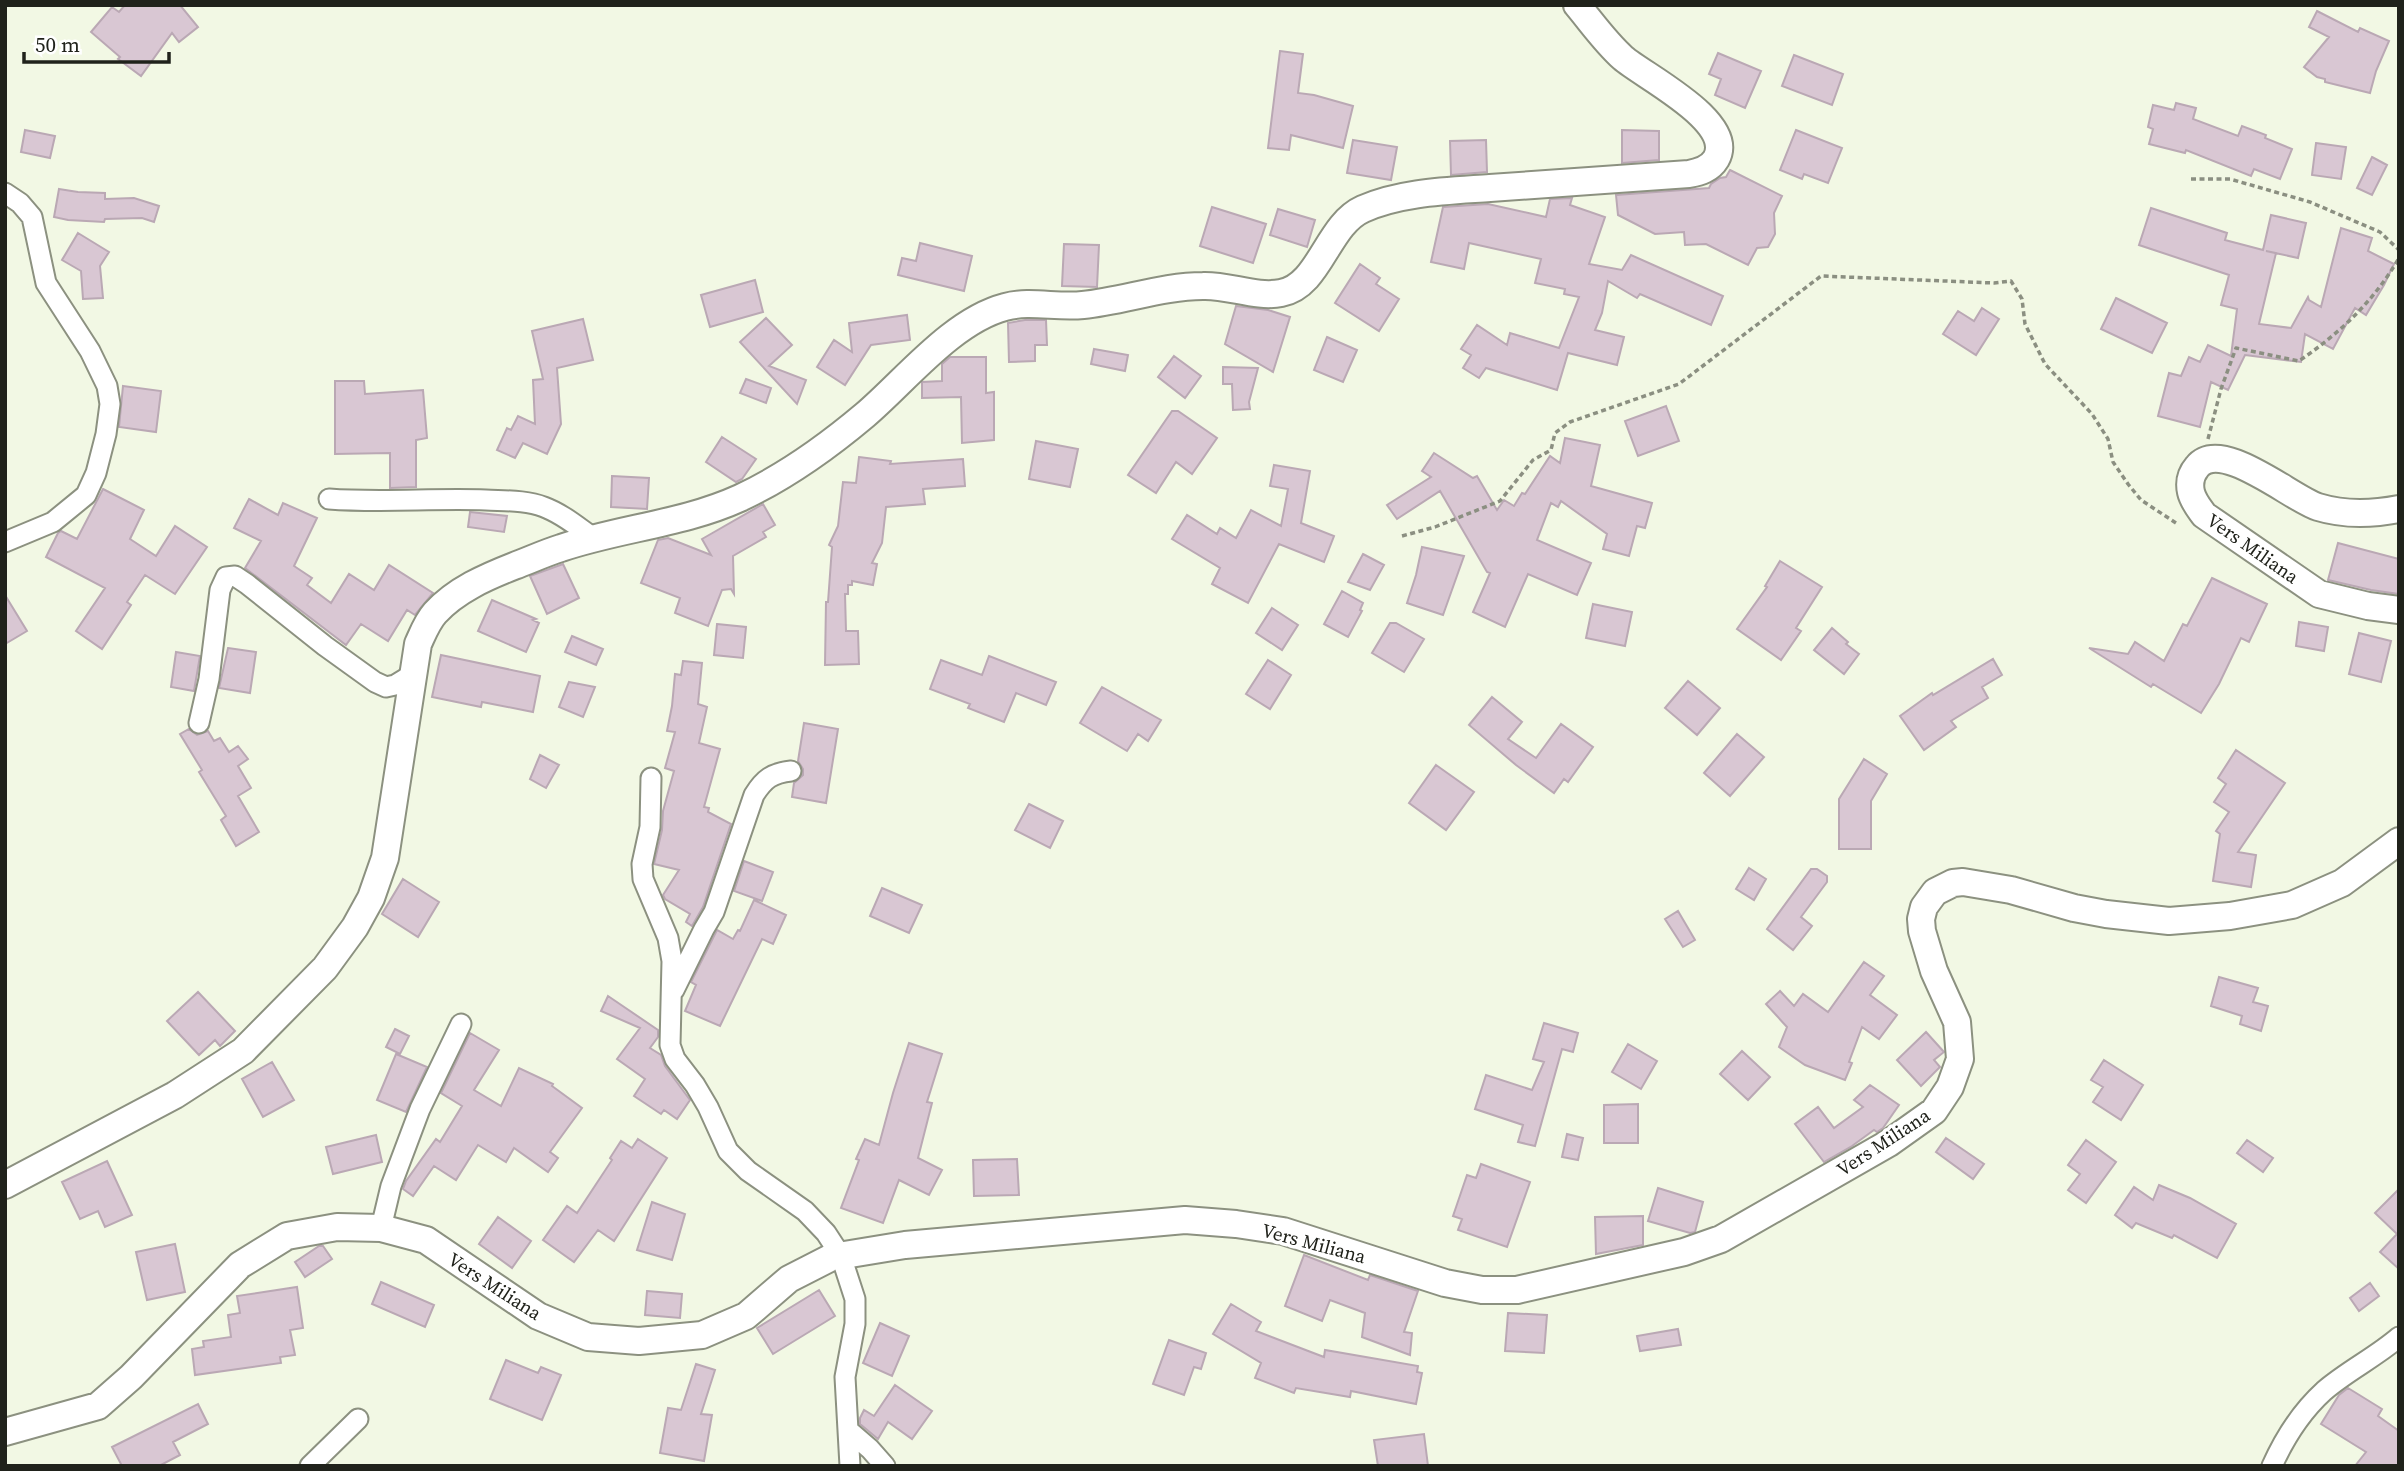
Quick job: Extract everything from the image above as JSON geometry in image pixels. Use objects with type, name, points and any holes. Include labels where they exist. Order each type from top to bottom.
[{"type":"main road","points":[[5,1185],[175,1095],[243,1051],[325,968],[355,927],[371,898],[385,858],[418,644],[437,611],[463,590],[488,576],[549,552],[708,511],[742,497],[807,459],[847,430],[962,328],[1004,307],[1031,304],[1080,306],[1208,285],[1266,294],[1283,293],[1296,287],[1310,273],[1350,215],[1395,198],[1462,190],[1689,174],[1703,171],[1712,164],[1718,155],[1719,146],[1716,134],[1703,117],[1623,58],[1577,5]]},
{"type":"main road","points":[[2203,461],[2216,458],[2235,462],[2318,507],[2372,514],[2399,509]]},
{"type":"main road","name":"Vers Miliana","points":[[2203,461],[2194,471],[2190,485],[2196,504],[2211,520],[2319,594],[2368,606],[2399,610]]},
{"type":"main road","name":"Vers Miliana","points":[[5,1432],[98,1406],[131,1377],[240,1265],[288,1236],[337,1227],[381,1228],[426,1240],[538,1316],[588,1337],[639,1341],[702,1335],[746,1316],[789,1279],[832,1257],[905,1245],[1185,1220],[1283,1231],[1445,1283],[1482,1290],[1517,1290],[1684,1252],[1721,1238],[1889,1143],[1934,1111],[1950,1087],[1960,1059],[1957,1022],[1930,959],[1922,931],[1924,907],[1935,892],[1953,883],[1963,882],[2011,890],[2106,914],[2169,921],[2230,916],[2292,905],[2342,883],[2399,841]]},
{"type":"street","points":[[5,193],[20,203],[32,218],[46,283],[90,351],[107,386],[110,404],[96,473],[86,495],[53,522],[5,542]]},
{"type":"street","points":[[329,499],[370,502],[451,499],[523,502],[544,507],[563,516],[594,539]]},
{"type":"street","points":[[199,723],[209,679],[220,590],[226,577],[235,576],[247,583],[325,646],[375,682],[386,687],[396,685],[413,674]]},
{"type":"street","points":[[671,997],[714,912],[754,795],[763,781],[775,773],[791,771]]},
{"type":"street","points":[[651,778],[650,827],[642,864],[643,879],[668,938],[672,961],[670,1045],[676,1059],[708,1107],[728,1151],[748,1171],[805,1211],[826,1233],[841,1256],[855,1299],[855,1324],[845,1377],[850,1466]]},
{"type":"street","points":[[381,1228],[391,1186],[420,1109],[461,1024]]},
{"type":"street","points":[[2272,1466],[2296,1421],[2325,1390],[2399,1337]]},
{"type":"street","points":[[310,1466],[358,1419]]},
{"type":"street","points":[[848,1430],[885,1466]]},
{"type":"path","points":[[2191,178],[2230,179],[2310,202],[2380,232],[2399,250]]},
{"type":"path","points":[[2203,461],[2221,389],[2236,348],[2299,361],[2332,338],[2364,307],[2399,258]]},
{"type":"path","points":[[1402,536],[1435,527],[1500,501],[1532,460],[1551,450],[1556,433],[1570,422],[1679,384],[1821,276],[1994,283],[2011,281],[2022,299],[2025,324],[2045,364],[2092,414],[2108,439],[2113,462],[2141,500],[2176,523]]},
{"type":"building","points":[[125,5],[180,5],[198,27],[179,42],[172,33],[141,76],[118,59],[120,57],[91,32],[112,7],[119,12]]},
{"type":"building","points":[[2317,11],[2358,32],[2360,28],[2389,41],[2370,93],[2325,82],[2325,79],[2317,77],[2304,67],[2329,37],[2309,27]]},
{"type":"building","points":[[1280,51],[1303,54],[1298,93],[1353,106],[1343,148],[1291,135],[1289,150],[1268,148]]},
{"type":"building","points":[[1718,53],[1761,71],[1745,108],[1715,95],[1721,79],[1709,74]]},
{"type":"building","points":[[1794,55],[1843,74],[1832,105],[1782,86]]},
{"type":"building","points":[[2176,103],[2196,108],[2193,119],[2238,136],[2242,126],[2292,149],[2280,179],[2254,169],[2251,176],[2186,150],[2185,153],[2149,144],[2153,129],[2148,127],[2153,105],[2174,110]]},
{"type":"building","points":[[25,130],[55,136],[50,158],[21,152]]},
{"type":"building","points":[[1622,130],[1659,131],[1659,160],[1622,163]]},
{"type":"building","points":[[1796,130],[1842,148],[1828,183],[1804,174],[1802,179],[1780,170]]},
{"type":"building","points":[[1353,140],[1397,147],[1391,180],[1347,173]]},
{"type":"building","points":[[1486,140],[1487,172],[1451,175],[1450,141]]},
{"type":"building","points":[[2316,143],[2346,147],[2341,179],[2312,175]]},
{"type":"building","points":[[2372,157],[2387,165],[2372,195],[2357,188]]},
{"type":"building","points":[[1730,170],[1782,196],[1774,213],[1775,234],[1768,247],[1757,248],[1748,265],[1706,244],[1685,245],[1684,232],[1655,234],[1618,215],[1616,195],[1709,188],[1720,178],[1726,177]]},
{"type":"building","points":[[59,189],[105,193],[105,199],[134,198],[159,206],[154,222],[142,218],[105,219],[104,222],[68,220],[54,217]]},
{"type":"building","points":[[1572,198],[1570,205],[1605,217],[1589,264],[1622,270],[1631,255],[1723,296],[1711,325],[1640,294],[1637,298],[1608,281],[1602,313],[1595,330],[1624,337],[1617,365],[1568,353],[1557,390],[1486,368],[1479,378],[1463,368],[1471,355],[1461,349],[1477,325],[1507,345],[1510,333],[1559,348],[1579,297],[1564,294],[1565,289],[1535,283],[1541,259],[1469,243],[1464,269],[1431,262],[1443,207],[1488,204],[1546,217],[1550,199]]},
{"type":"building","points":[[1212,207],[1266,224],[1253,263],[1200,246]]},
{"type":"building","points":[[2151,208],[2227,233],[2225,240],[2263,250],[2271,215],[2306,223],[2298,258],[2276,253],[2259,324],[2291,328],[2308,297],[2321,307],[2341,228],[2372,238],[2368,251],[2394,264],[2366,315],[2355,308],[2333,349],[2305,334],[2301,362],[2245,355],[2228,390],[2211,382],[2200,427],[2158,416],[2169,373],[2181,376],[2189,357],[2200,362],[2208,345],[2231,356],[2237,309],[2221,305],[2229,275],[2139,245]]},
{"type":"building","points":[[1278,209],[1315,220],[1307,247],[1270,235]]},
{"type":"building","points":[[78,233],[109,252],[100,266],[103,298],[83,299],[81,271],[62,260]]},
{"type":"building","points":[[920,243],[972,256],[964,291],[898,275],[902,258],[916,261]]},
{"type":"building","points":[[1064,244],[1099,245],[1097,287],[1062,286]]},
{"type":"building","points":[[1360,264],[1380,278],[1376,284],[1399,299],[1379,331],[1335,303]]},
{"type":"building","points":[[755,280],[763,312],[710,327],[701,295]]},
{"type":"building","points":[[2116,298],[2167,323],[2152,353],[2101,329]]},
{"type":"building","points":[[1236,306],[1268,310],[1290,317],[1273,372],[1225,344]]},
{"type":"building","points":[[1982,308],[1999,319],[1976,355],[1943,334],[1958,311],[1974,321]]},
{"type":"building","points":[[907,315],[910,340],[871,345],[845,385],[817,367],[834,340],[852,352],[849,323]]},
{"type":"building","points":[[766,318],[792,345],[769,366],[806,380],[797,404],[740,342]]},
{"type":"building","points":[[583,319],[593,360],[557,368],[561,424],[547,454],[523,443],[515,458],[497,450],[507,428],[511,430],[518,416],[535,424],[533,380],[543,379],[532,331]]},
{"type":"building","points":[[1046,320],[1047,345],[1035,345],[1035,361],[1009,362],[1008,323]]},
{"type":"building","points":[[1327,337],[1357,350],[1343,382],[1314,370]]},
{"type":"building","points":[[1094,349],[1128,355],[1125,371],[1091,364]]},
{"type":"building","points":[[1174,356],[1201,376],[1185,398],[1158,377]]},
{"type":"building","points":[[950,357],[986,357],[986,393],[994,392],[994,440],[962,443],[961,397],[922,398],[922,382],[942,381],[942,364]]},
{"type":"building","points":[[1223,367],[1258,368],[1249,402],[1250,409],[1233,410],[1232,384],[1223,384]]},
{"type":"building","points":[[746,379],[771,388],[766,403],[740,393]]},
{"type":"building","points":[[335,381],[364,381],[365,394],[423,390],[427,438],[416,440],[416,487],[390,488],[390,453],[335,454]]},
{"type":"building","points":[[123,386],[161,391],[156,432],[119,427]]},
{"type":"building","points":[[1666,406],[1679,441],[1638,456],[1625,421]]},
{"type":"building","points":[[1172,411],[1178,411],[1217,438],[1192,474],[1176,462],[1156,493],[1128,475]]},
{"type":"building","points":[[722,437],[756,459],[742,479],[736,482],[706,462]]},
{"type":"building","points":[[1565,438],[1600,445],[1591,486],[1652,503],[1645,528],[1637,526],[1629,556],[1603,549],[1607,534],[1561,501],[1558,507],[1551,503],[1537,540],[1591,563],[1577,595],[1528,574],[1505,627],[1473,612],[1490,573],[1440,491],[1397,519],[1387,505],[1431,477],[1422,471],[1434,453],[1473,478],[1477,476],[1497,510],[1504,500],[1514,506],[1550,456],[1560,463]]},
{"type":"building","points":[[1036,441],[1078,449],[1070,487],[1029,479]]},
{"type":"building","points":[[859,457],[891,461],[890,464],[963,459],[965,486],[923,489],[925,504],[886,507],[882,543],[872,563],[877,564],[873,585],[852,581],[852,585],[848,585],[848,594],[845,594],[846,631],[858,631],[859,664],[825,665],[826,602],[832,547],[829,545],[838,526],[843,482],[856,483]]},
{"type":"building","points":[[1274,465],[1310,471],[1301,523],[1334,536],[1324,562],[1279,544],[1248,603],[1212,584],[1220,568],[1172,539],[1187,515],[1217,534],[1220,528],[1236,538],[1251,510],[1281,526],[1288,489],[1270,486]]},
{"type":"building","points":[[612,476],[649,478],[647,509],[611,507]]},
{"type":"building","points":[[103,489],[144,510],[130,539],[156,556],[175,526],[207,547],[175,594],[145,575],[127,602],[131,605],[102,649],[76,631],[105,588],[46,557],[61,531],[77,539]]},
{"type":"building","points":[[249,499],[278,515],[283,503],[317,518],[294,566],[312,578],[307,585],[331,603],[349,574],[374,590],[389,565],[433,593],[415,615],[407,610],[388,641],[361,624],[346,645],[245,568],[261,541],[234,528]]},
{"type":"building","points":[[763,504],[775,525],[763,532],[766,537],[733,556],[734,594],[731,589],[722,590],[708,626],[675,613],[680,598],[641,583],[658,540],[668,538],[711,555],[702,539]]},
{"type":"building","points":[[470,512],[507,516],[504,532],[468,527]]},
{"type":"building","points":[[2338,543],[2399,559],[2399,594],[2328,580]]},
{"type":"building","points":[[1422,547],[1464,556],[1443,615],[1407,603]]},
{"type":"building","points":[[1363,554],[1384,565],[1370,590],[1348,582]]},
{"type":"building","points":[[1780,561],[1822,587],[1796,628],[1801,631],[1781,660],[1737,629],[1767,587],[1765,586]]},
{"type":"building","points":[[563,564],[579,598],[547,614],[530,576]]},
{"type":"building","points":[[2212,578],[2267,604],[2249,642],[2241,638],[2219,684],[2201,713],[2153,684],[2151,687],[2089,648],[2128,654],[2135,642],[2164,661],[2183,624],[2187,626]]},
{"type":"building","points":[[1342,591],[1363,603],[1360,610],[1362,611],[1348,637],[1324,624]]},
{"type":"building","points":[[5,595],[27,631],[5,644]]},
{"type":"building","points":[[492,600],[536,619],[533,620],[539,623],[526,652],[478,631]]},
{"type":"building","points":[[1593,604],[1632,612],[1625,646],[1586,638]]},
{"type":"building","points":[[1272,608],[1298,625],[1282,650],[1256,633]]},
{"type":"building","points":[[2299,622],[2328,627],[2324,651],[2296,646]]},
{"type":"building","points":[[1390,623],[1396,623],[1424,639],[1404,672],[1372,653]]},
{"type":"building","points":[[717,624],[746,627],[743,658],[714,655]]},
{"type":"building","points":[[1832,628],[1859,654],[1844,674],[1814,650]]},
{"type":"building","points":[[2359,633],[2391,641],[2381,682],[2349,674]]},
{"type":"building","points":[[572,636],[603,649],[596,665],[565,652]]},
{"type":"building","points":[[228,648],[256,652],[250,693],[219,688]]},
{"type":"building","points":[[176,652],[200,656],[194,691],[171,687]]},
{"type":"building","points":[[441,655],[540,676],[533,712],[482,702],[481,707],[432,697]]},
{"type":"building","points":[[989,656],[1056,682],[1046,705],[1016,693],[1004,722],[968,708],[970,704],[930,689],[941,660],[982,675]]},
{"type":"building","points":[[1993,659],[2002,675],[1982,687],[1988,698],[1951,721],[1956,727],[1924,750],[1900,716],[1932,693],[1933,695]]},
{"type":"building","points":[[1268,660],[1291,675],[1270,709],[1246,694]]},
{"type":"building","points":[[683,661],[702,663],[698,704],[707,707],[699,743],[720,749],[704,807],[731,824],[703,907],[692,926],[686,922],[690,914],[665,899],[663,895],[679,870],[654,864],[662,830],[663,811],[674,771],[665,768],[675,732],[667,731],[675,674],[681,675]]},
{"type":"building","points":[[1688,681],[1720,708],[1697,735],[1665,708]]},
{"type":"building","points":[[569,682],[595,687],[583,717],[559,707]]},
{"type":"building","points":[[1102,687],[1161,720],[1148,741],[1138,734],[1127,751],[1080,723]]},
{"type":"building","points":[[1492,697],[1522,722],[1508,739],[1536,758],[1561,724],[1593,747],[1568,782],[1564,779],[1554,793],[1469,725]]},
{"type":"building","points":[[804,723],[838,729],[826,803],[792,797],[794,783],[803,775],[798,761]]},
{"type":"building","points":[[189,729],[197,735],[208,731],[214,741],[220,738],[229,752],[238,746],[248,759],[238,766],[251,788],[238,796],[259,832],[236,846],[221,820],[226,816],[180,734]]},
{"type":"building","points":[[1737,734],[1764,757],[1730,796],[1704,773]]},
{"type":"building","points":[[2236,750],[2285,783],[2238,852],[2256,855],[2251,887],[2213,881],[2220,834],[2216,831],[2229,812],[2214,802],[2226,784],[2218,778]]},
{"type":"building","points":[[540,755],[559,765],[546,788],[530,779]]},
{"type":"building","points":[[1864,759],[1887,774],[1871,801],[1871,849],[1839,849],[1839,799]]},
{"type":"building","points":[[1436,765],[1474,792],[1446,830],[1409,803]]},
{"type":"building","points":[[1029,804],[1063,821],[1050,848],[1015,830]]},
{"type":"building","points":[[744,861],[773,872],[762,901],[734,891]]},
{"type":"building","points":[[1749,868],[1766,879],[1754,900],[1736,889]]},
{"type":"building","points":[[1811,869],[1817,869],[1827,876],[1827,882],[1801,917],[1812,926],[1793,950],[1767,929]]},
{"type":"building","points":[[403,879],[439,902],[418,937],[382,914]]},
{"type":"building","points":[[882,888],[922,905],[909,933],[870,916]]},
{"type":"building","points":[[754,900],[786,915],[773,944],[762,939],[720,1026],[685,1011],[696,985],[691,982],[717,930],[733,939],[738,930],[740,931]]},
{"type":"building","points":[[1678,911],[1695,940],[1683,947],[1665,919]]},
{"type":"building","points":[[1864,962],[1884,976],[1870,995],[1897,1015],[1879,1039],[1862,1027],[1845,1080],[1805,1065],[1779,1047],[1787,1027],[1766,1004],[1780,991],[1794,1006],[1803,994],[1828,1012]]},
{"type":"building","points":[[2219,977],[2258,988],[2253,1002],[2268,1006],[2261,1031],[2240,1024],[2242,1016],[2211,1006]]},
{"type":"building","points":[[198,992],[235,1031],[220,1046],[215,1040],[199,1055],[167,1021]]},
{"type":"building","points":[[608,996],[658,1030],[658,1037],[650,1048],[661,1055],[665,1066],[690,1100],[677,1119],[664,1110],[661,1114],[634,1096],[645,1079],[617,1059],[640,1028],[601,1011]]},
{"type":"building","points":[[1544,1023],[1578,1033],[1573,1052],[1562,1049],[1535,1146],[1518,1142],[1523,1125],[1475,1109],[1486,1075],[1532,1090],[1544,1062],[1533,1059]]},
{"type":"building","points":[[395,1029],[409,1036],[400,1054],[386,1047]]},
{"type":"building","points":[[1926,1032],[1944,1052],[1934,1060],[1940,1067],[1921,1086],[1897,1060]]},
{"type":"building","points":[[470,1033],[499,1050],[474,1090],[501,1106],[519,1068],[553,1084],[552,1086],[582,1108],[550,1152],[558,1158],[548,1172],[514,1148],[506,1162],[478,1145],[456,1180],[434,1166],[413,1196],[403,1189],[406,1181],[436,1139],[440,1142],[462,1106],[441,1093]]},
{"type":"building","points":[[909,1043],[942,1054],[927,1102],[932,1103],[918,1158],[942,1170],[929,1195],[899,1180],[883,1223],[841,1208],[865,1139],[879,1145]]},
{"type":"building","points":[[1628,1044],[1657,1061],[1641,1089],[1612,1072]]},
{"type":"building","points":[[1742,1051],[1770,1077],[1748,1100],[1720,1074]]},
{"type":"building","points":[[396,1054],[427,1067],[406,1112],[377,1100]]},
{"type":"building","points":[[2104,1060],[2143,1085],[2121,1120],[2093,1102],[2103,1087],[2091,1080]]},
{"type":"building","points":[[272,1062],[294,1100],[263,1117],[242,1079]]},
{"type":"building","points":[[1870,1085],[1899,1105],[1883,1128],[1877,1132],[1874,1130],[1824,1162],[1795,1124],[1818,1107],[1834,1128],[1863,1107],[1854,1100]]},
{"type":"building","points":[[1638,1104],[1638,1143],[1604,1143],[1604,1105]]},
{"type":"building","points":[[1567,1134],[1583,1138],[1578,1160],[1562,1157]]},
{"type":"building","points":[[376,1135],[382,1162],[333,1174],[326,1147]]},
{"type":"building","points":[[1946,1138],[1984,1164],[1973,1179],[1936,1152]]},
{"type":"building","points":[[638,1139],[667,1158],[614,1241],[598,1230],[574,1262],[543,1240],[567,1206],[577,1213],[612,1160],[610,1158],[621,1141],[632,1148]]},
{"type":"building","points":[[2086,1140],[2116,1162],[2086,1203],[2068,1190],[2080,1174],[2068,1165]]},
{"type":"building","points":[[2247,1140],[2273,1158],[2263,1172],[2237,1153]]},
{"type":"building","points":[[1017,1159],[1019,1195],[974,1196],[973,1160]]},
{"type":"building","points":[[107,1161],[132,1215],[105,1227],[98,1211],[80,1219],[62,1182]]},
{"type":"building","points":[[1481,1164],[1530,1182],[1507,1247],[1458,1230],[1462,1219],[1453,1216],[1467,1175],[1476,1178]]},
{"type":"building","points":[[2159,1185],[2190,1198],[2236,1224],[2217,1258],[2174,1235],[2172,1238],[2136,1223],[2132,1228],[2115,1215],[2134,1187],[2153,1200]]},
{"type":"building","points":[[1658,1188],[1703,1202],[1695,1232],[1690,1233],[1648,1221]]},
{"type":"building","points":[[2399,1189],[2399,1269],[2380,1252],[2397,1234],[2375,1213]]},
{"type":"building","points":[[652,1202],[685,1214],[672,1260],[637,1250]]},
{"type":"building","points":[[1643,1216],[1643,1245],[1596,1254],[1595,1217]]},
{"type":"building","points":[[498,1217],[531,1241],[512,1268],[479,1244]]},
{"type":"building","points":[[175,1244],[185,1292],[147,1300],[136,1252]]},
{"type":"building","points":[[323,1246],[332,1259],[305,1277],[295,1262]]},
{"type":"building","points":[[1304,1255],[1368,1280],[1370,1275],[1418,1291],[1404,1332],[1412,1333],[1410,1355],[1362,1337],[1365,1313],[1330,1300],[1322,1321],[1285,1306]]},
{"type":"building","points":[[381,1282],[434,1305],[425,1327],[372,1304]]},
{"type":"building","points":[[2370,1283],[2379,1296],[2359,1311],[2350,1298]]},
{"type":"building","points":[[297,1287],[303,1328],[290,1330],[295,1355],[280,1357],[281,1363],[195,1375],[192,1349],[204,1347],[203,1341],[231,1337],[228,1315],[240,1313],[237,1296]]},
{"type":"building","points":[[819,1290],[835,1316],[773,1354],[757,1328]]},
{"type":"building","points":[[647,1291],[682,1294],[680,1318],[645,1315]]},
{"type":"building","points":[[1231,1304],[1261,1322],[1256,1331],[1324,1357],[1325,1350],[1418,1366],[1417,1372],[1422,1373],[1416,1404],[1351,1391],[1350,1397],[1296,1388],[1294,1393],[1255,1378],[1261,1363],[1213,1334]]},
{"type":"building","points":[[1508,1313],[1547,1315],[1544,1353],[1505,1351]]},
{"type":"building","points":[[880,1323],[909,1336],[892,1376],[863,1363]]},
{"type":"building","points":[[1678,1329],[1681,1345],[1640,1351],[1637,1336]]},
{"type":"building","points":[[1169,1340],[1206,1353],[1201,1369],[1194,1367],[1184,1395],[1153,1384]]},
{"type":"building","points":[[506,1360],[538,1373],[541,1367],[561,1375],[542,1420],[490,1399]]},
{"type":"building","points":[[696,1364],[715,1370],[701,1414],[712,1415],[704,1461],[660,1453],[668,1408],[681,1410]]},
{"type":"building","points":[[895,1385],[932,1411],[912,1439],[888,1422],[878,1439],[860,1424],[860,1418],[864,1410],[874,1416]]},
{"type":"building","points":[[2348,1388],[2382,1409],[2378,1416],[2399,1431],[2399,1466],[2355,1466],[2366,1452],[2321,1424],[2339,1395]]},
{"type":"building","points":[[198,1404],[208,1424],[173,1442],[180,1455],[159,1466],[122,1466],[112,1447]]},
{"type":"building","points":[[1424,1434],[1428,1466],[1378,1466],[1374,1440]]}]
